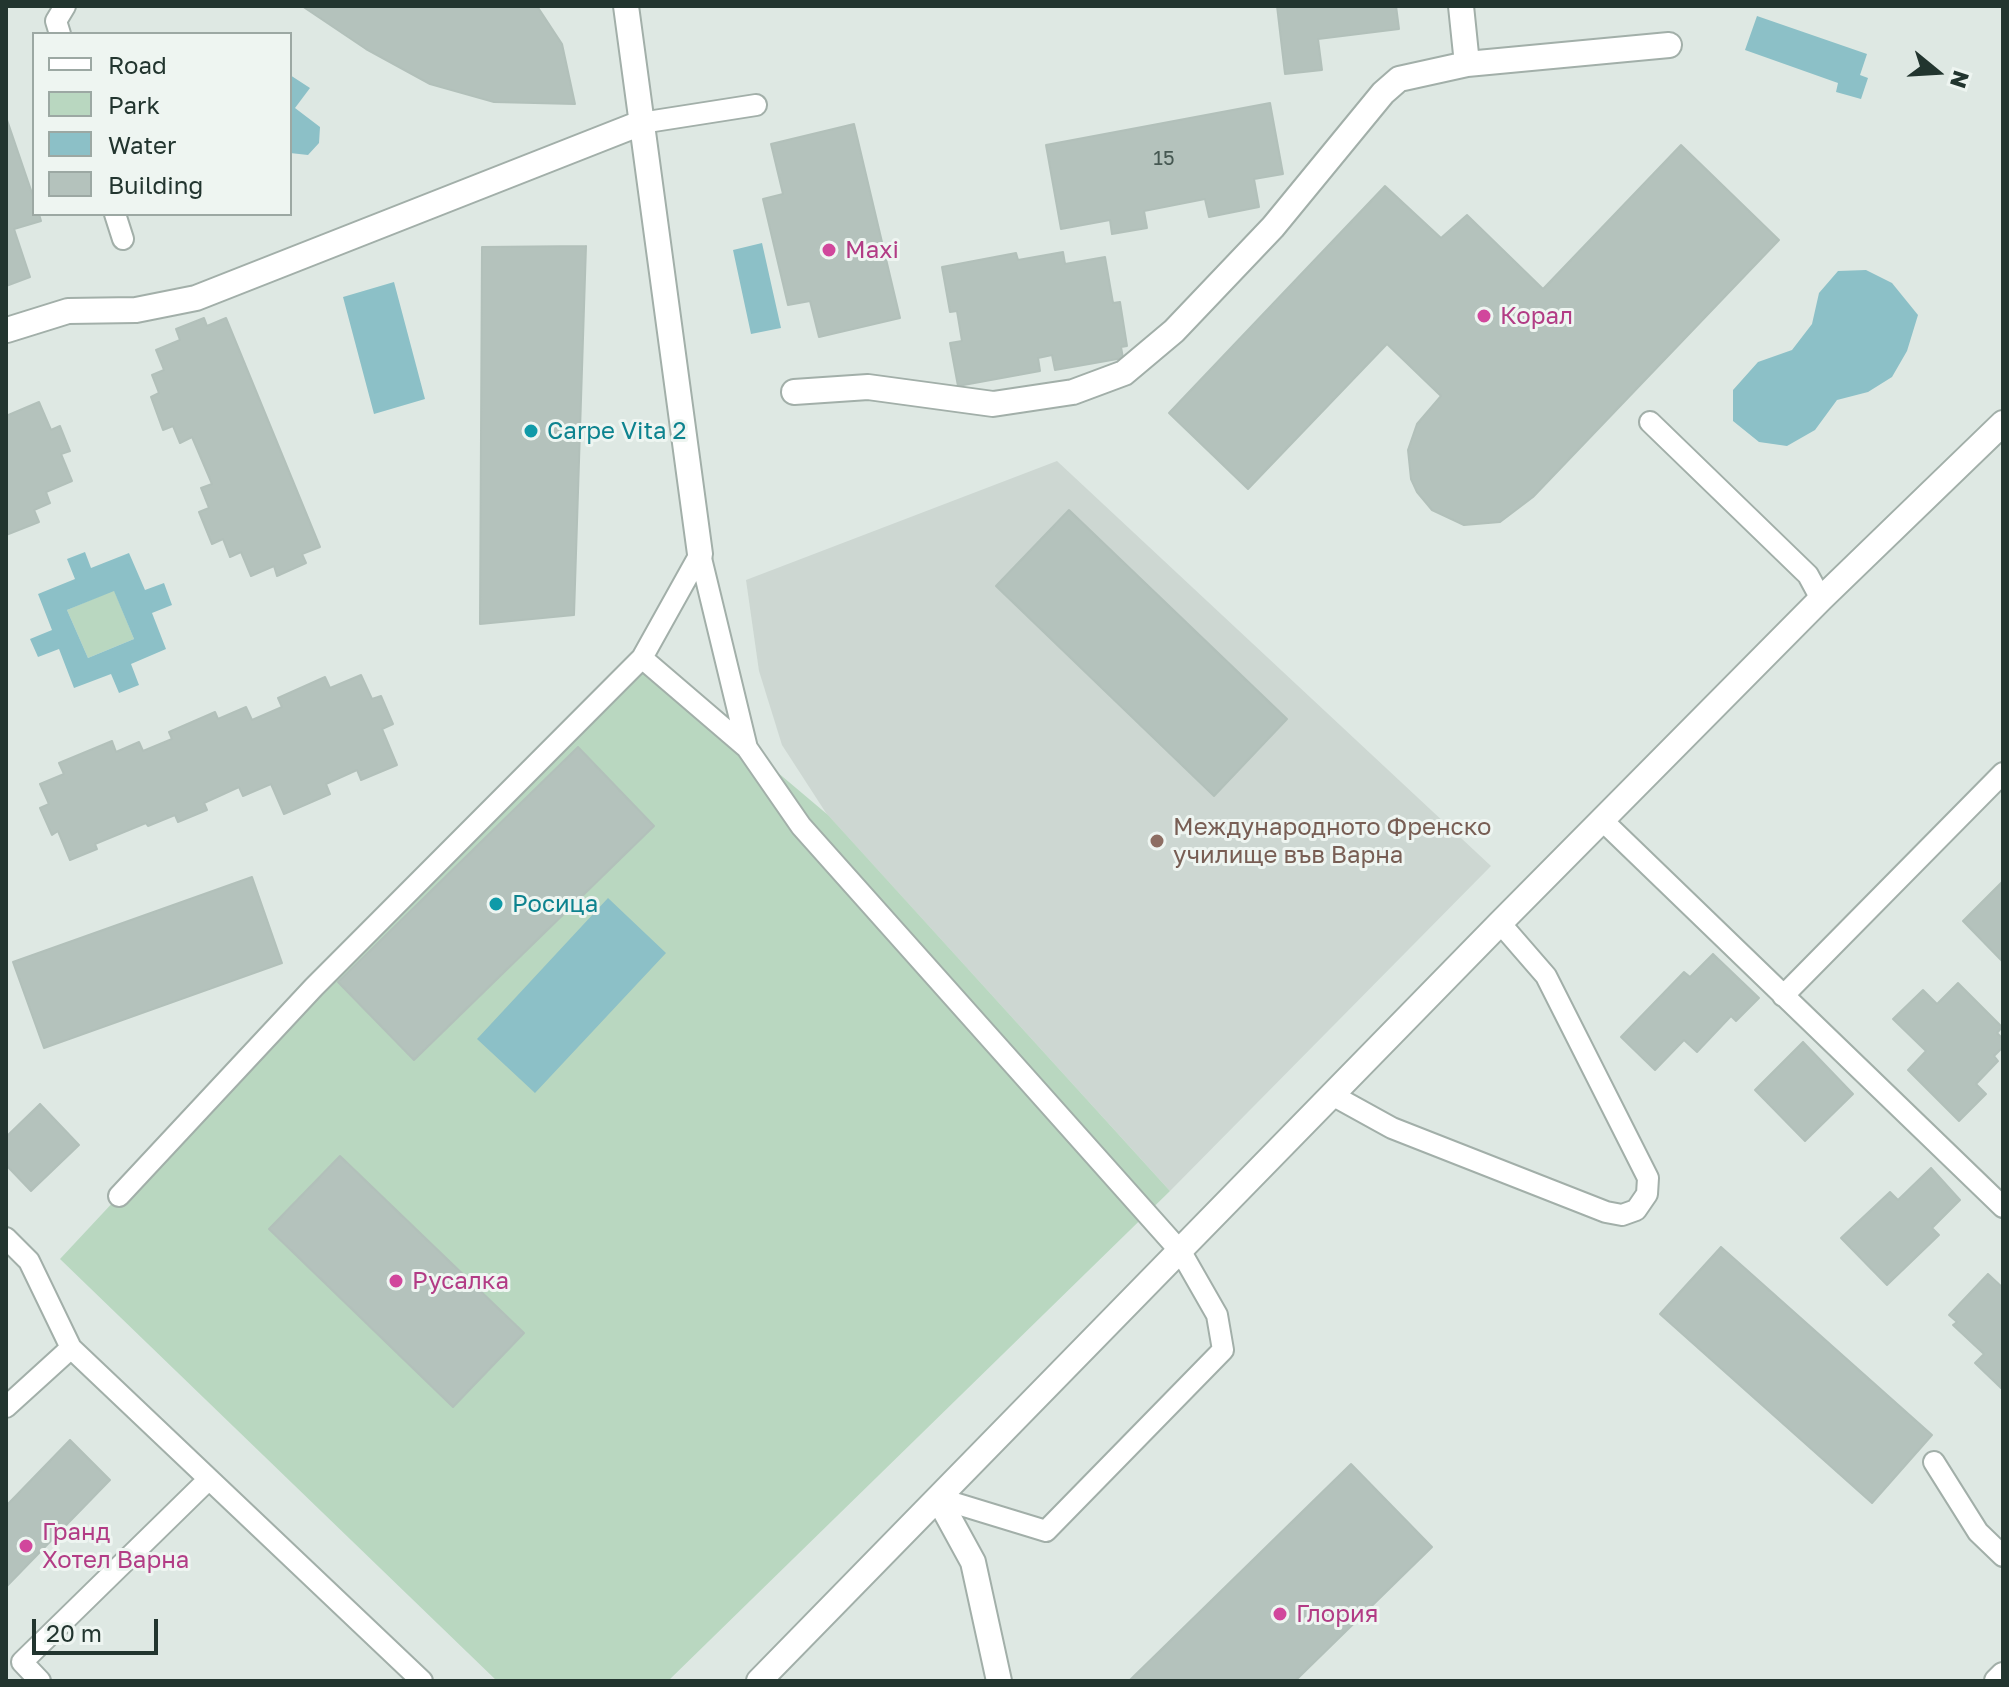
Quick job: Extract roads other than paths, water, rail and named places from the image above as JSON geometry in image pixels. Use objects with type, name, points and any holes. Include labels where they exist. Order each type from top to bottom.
[{"type":"street","points":[[626,6],[700,554]]},
{"type":"street","points":[[1461,6],[1467,64]]},
{"type":"street","points":[[794,392],[868,387],[993,404],[1073,392],[1124,373],[1174,331],[1273,227],[1383,93],[1399,79],[1467,64],[1669,45]]},
{"type":"street","points":[[7,330],[68,311],[136,310],[196,298],[641,123]]},
{"type":"street","points":[[759,1681],[1500,923],[1821,599],[2003,423]]},
{"type":"street","points":[[938,1498],[973,1562],[999,1681]]},
{"type":"street","points":[[1997,1681],[2003,1675]]},
{"type":"lane","points":[[59,32],[56,21],[65,6]]},
{"type":"lane","points":[[641,123],[756,105]]},
{"type":"lane","points":[[116,216],[123,239]]},
{"type":"lane","points":[[1650,422],[1808,575],[1821,599]]},
{"type":"lane","points":[[119,1196],[314,987],[642,658],[700,554]]},
{"type":"lane","points":[[700,554],[747,748]]},
{"type":"lane","points":[[642,658],[747,748],[801,826],[1181,1252],[1217,1315],[1223,1350],[1046,1531],[938,1498]]},
{"type":"lane","points":[[1783,996],[2003,773]]},
{"type":"lane","points":[[1602,820],[2003,1207]]},
{"type":"lane","points":[[1334,1096],[1392,1128],[1606,1212],[1622,1215],[1642,1203],[1647,1194],[1648,1178],[1635,1151],[1546,976],[1500,923]]},
{"type":"lane","points":[[6,1238],[29,1261],[71,1348],[422,1681]]},
{"type":"lane","points":[[6,1407],[71,1348]]},
{"type":"lane","points":[[1934,1462],[1978,1532],[2003,1556]]},
{"type":"lane","points":[[40,1681],[22,1662],[209,1479]]},
{"type":"water","points":[[1757,16],[1867,54],[1860,75],[1868,78],[1861,99],[1836,92],[1838,83],[1745,50]]},
{"type":"water","points":[[292,76],[310,88],[295,108],[320,127],[319,143],[308,155],[292,153]]},
{"type":"water","points":[[762,243],[781,328],[751,334],[733,250]]},
{"type":"water","points":[[1866,270],[1892,283],[1918,315],[1907,351],[1892,377],[1868,392],[1837,400],[1815,430],[1787,446],[1759,442],[1733,421],[1733,390],[1758,362],[1792,350],[1812,324],[1819,293],[1838,271]]},
{"type":"water","points":[[394,282],[425,399],[374,414],[343,297]]},
{"type":"water","points":[[85,552],[91,568],[129,553],[145,590],[164,583],[172,605],[152,613],[166,649],[131,664],[139,685],[119,693],[111,674],[74,688],[59,649],[38,657],[30,639],[52,630],[38,594],[75,579],[67,559]],"holes":[[[114,591],[134,639],[88,658],[67,610]]]},
{"type":"water","points":[[608,898],[666,953],[535,1093],[477,1039]]},
{"type":"place","name":"Maxi","points":[[829,250]]},
{"type":"place","name":"Корал","points":[[1484,316]]},
{"type":"place","name":"Carpe Vita 2","points":[[531,431]]},
{"type":"place","name":"Международното Френско училище във Варна","points":[[1157,841]]},
{"type":"place","name":"Росица","points":[[496,904]]},
{"type":"place","name":"Русалка","points":[[396,1281]]},
{"type":"place","name":"Гранд Хотел Варна","points":[[26,1546]]},
{"type":"place","name":"Глория","points":[[1280,1614]]}]
